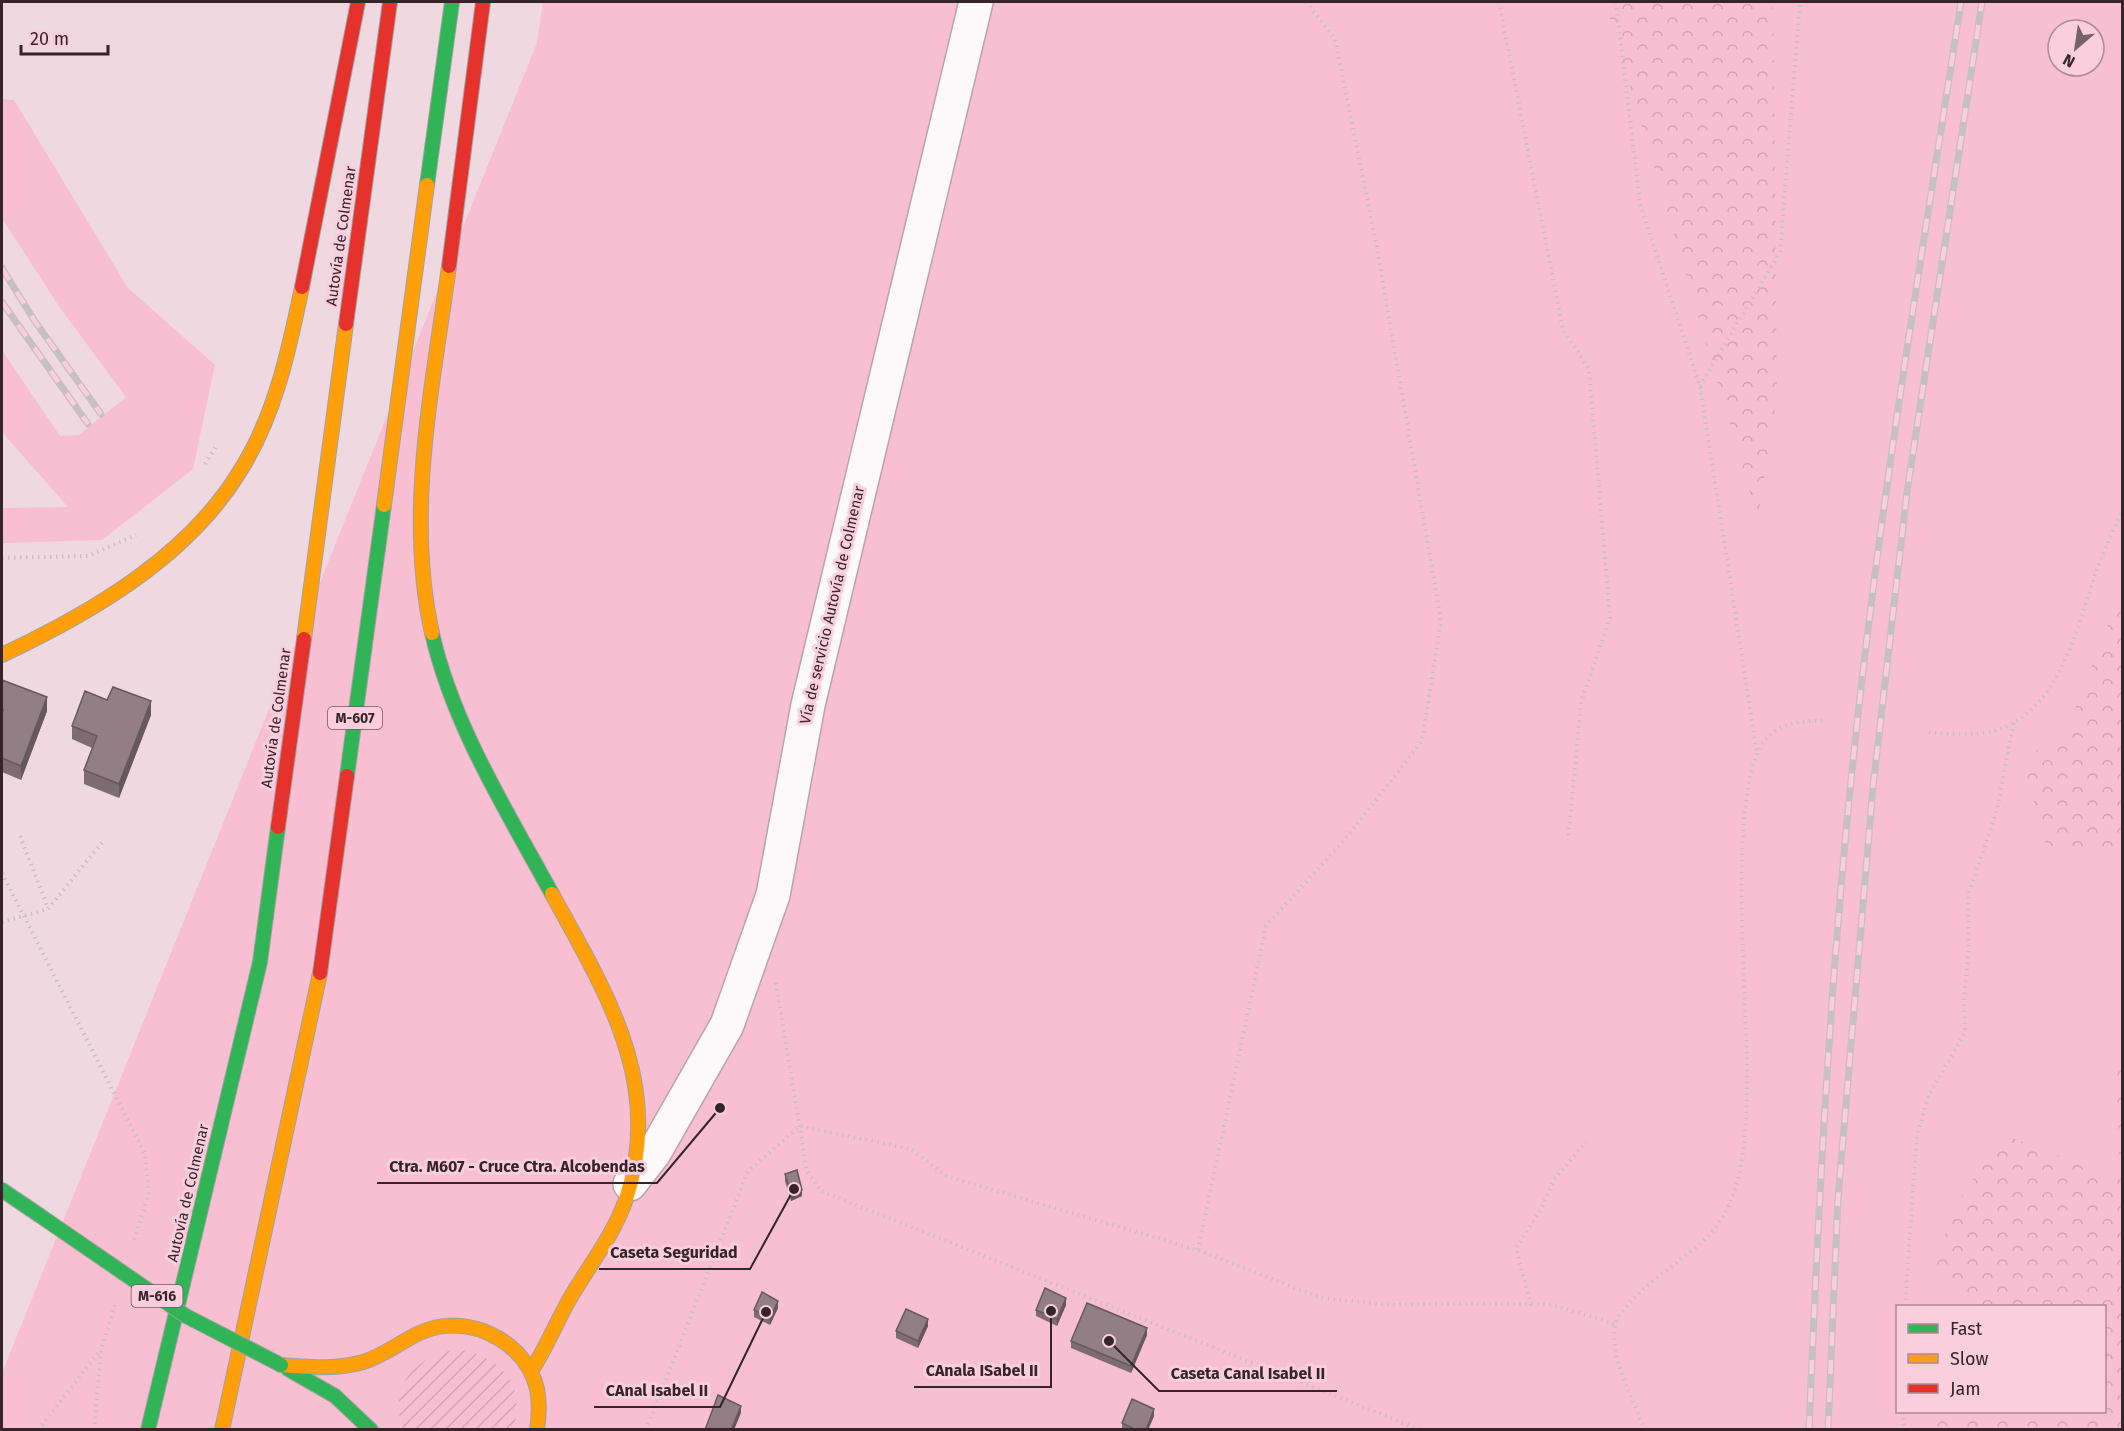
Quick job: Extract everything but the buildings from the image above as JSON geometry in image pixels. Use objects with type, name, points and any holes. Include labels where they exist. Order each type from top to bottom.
[{"type":"highway","points":[[2,655],[86,611],[161,557],[222,497],[249,454],[281,372],[300,297],[358,2]]},
{"type":"highway","name":"Autovía de Colmenar","points":[[148,1430],[260,962],[390,2]]},
{"type":"highway","name":"M-607","points":[[222,1430],[321,967],[452,2]]},
{"type":"highway","points":[[483,2],[422,474],[423,581],[441,666],[459,710],[518,829],[609,1000],[627,1045],[636,1086],[637,1128],[630,1184],[601,1252],[563,1311],[550,1342],[531,1371]]},
{"type":"highway","name":"M-616","points":[[2,1190],[193,1321],[240,1348],[281,1365],[335,1396],[371,1430]]},
{"type":"highway","name":"M-616","points":[[281,1365],[333,1369],[366,1362],[438,1327],[466,1326],[492,1333],[515,1349],[531,1371],[539,1395],[537,1430]]},
{"type":"street","name":"Vía de servicio Autovía de Colmenar","points":[[630,1184],[654,1153],[727,1025],[773,895],[808,705],[976,2]]},
{"type":"path","points":[[1198,1250],[1266,926],[1346,838],[1422,741],[1441,621],[1377,248],[1335,39],[1306,2]]},
{"type":"path","points":[[1499,2],[1563,330],[1589,369],[1610,618],[1581,703],[1568,840]]},
{"type":"path","points":[[1616,2],[1641,204],[1700,386],[1757,754]]},
{"type":"path","points":[[1700,386],[1780,252],[1800,2]]},
{"type":"path","points":[[202,468],[219,441]]},
{"type":"path","points":[[1929,732],[1952,735],[1985,733],[2014,722],[2045,695],[2063,667],[2097,569],[2122,513]]},
{"type":"path","points":[[2,558],[88,556],[138,535]]},
{"type":"path","points":[[1645,1430],[1613,1348],[1615,1324],[1628,1303],[1711,1233],[1727,1209],[1738,1178],[1747,1106],[1748,1065],[1742,932],[1743,844],[1747,782],[1757,754],[1767,738],[1792,723],[1826,721]]},
{"type":"path","points":[[1905,1305],[1917,1135],[1929,1094],[1965,1033],[1964,998],[1969,949],[1968,895],[1996,814],[2014,722]]},
{"type":"path","points":[[20,836],[48,909]]},
{"type":"path","points":[[2,922],[48,909],[104,840]]},
{"type":"path","points":[[2,873],[145,1154],[148,1193],[130,1254]]},
{"type":"path","points":[[776,972],[777,994],[807,1171],[821,1191],[1421,1430]]},
{"type":"path","points":[[800,1126],[911,1149],[946,1176],[1198,1250],[1321,1298],[1393,1305],[1553,1305],[1615,1324]]},
{"type":"path","points":[[646,1430],[748,1171],[800,1126]]},
{"type":"path","points":[[1531,1305],[1516,1248],[1540,1211],[1555,1178],[1586,1142]]},
{"type":"path","points":[[94,1430],[101,1351],[117,1297]]},
{"type":"path","points":[[38,1430],[101,1351]]},
{"type":"path","points":[[1903,1413],[1904,1430]]},
{"type":"green space","points":[[543,2],[2122,2],[2122,1429],[2,1430],[2,1373],[537,43]]},
{"type":"green space","points":[[1605,2],[1773,2],[1777,394],[1758,519]]},
{"type":"green space","points":[[2,99],[14,100],[128,288],[215,365],[193,469],[102,540],[2,543],[2,508],[68,507],[2,432],[2,350],[60,436],[79,435],[126,397],[58,305],[2,218]]},
{"type":"green space","points":[[2122,589],[2122,854],[2048,853],[2023,762],[2069,724]]},
{"type":"green space","points":[[2122,1053],[2122,1429],[1936,1429],[1938,1413],[2106,1413],[2106,1305],[1977,1305],[1931,1267],[1963,1194],[2004,1135],[2119,1179],[2117,1056]]},
{"type":"green space","points":[[457,1349],[486,1358],[506,1375],[513,1386],[516,1398],[513,1429],[403,1429],[399,1414],[399,1399],[402,1387],[409,1375],[429,1358]]},
{"type":"railway","points":[[1809,1430],[1825,1105],[1836,943],[1851,781],[1887,488],[1961,2]]},
{"type":"railway","points":[[1828,1430],[1838,1198],[1873,787],[1907,492],[1982,2]]},
{"type":"railway","points":[[2,268],[34,320],[101,414]]},
{"type":"railway","points":[[2,302],[88,424]]},
{"type":"traffic: fast","points":[[427,185],[452,2]]},
{"type":"traffic: fast","points":[[347,776],[384,505]]},
{"type":"traffic: fast","points":[[432,633],[441,668],[467,735],[552,894]]},
{"type":"traffic: fast","points":[[148,1430],[260,962],[278,827]]},
{"type":"traffic: fast","points":[[2,1190],[39,1215]]},
{"type":"traffic: fast","points":[[39,1215],[186,1316],[281,1365]]},
{"type":"traffic: fast","points":[[288,1369],[335,1396],[371,1430]]},
{"type":"traffic: slow","points":[[384,505],[427,185]]},
{"type":"traffic: slow","points":[[432,633],[424,587],[421,495],[429,403],[449,266]]},
{"type":"traffic: slow","points":[[2,655],[69,621],[135,580],[193,530],[218,502],[252,450],[272,405],[292,335],[302,287]]},
{"type":"traffic: slow","points":[[304,639],[346,324]]},
{"type":"traffic: slow","points":[[531,1371],[621,1212],[636,1157],[638,1116],[634,1078],[624,1040],[591,966],[552,894]]},
{"type":"traffic: slow","points":[[222,1430],[320,973]]},
{"type":"traffic: slow","points":[[281,1365],[322,1367],[353,1365],[382,1354],[428,1330],[438,1327],[470,1327],[500,1339],[523,1360],[532,1374],[537,1389],[539,1399],[537,1430]]},
{"type":"traffic: jam","points":[[302,287],[358,2]]},
{"type":"traffic: jam","points":[[346,324],[390,2]]},
{"type":"traffic: jam","points":[[449,266],[483,2]]},
{"type":"traffic: jam","points":[[278,827],[304,639]]},
{"type":"traffic: jam","points":[[320,973],[347,776]]},
{"type":"place","name":"Ctra. M607 - Cruce Ctra. Alcobendas","points":[[720,1108]]},
{"type":"place","name":"Caseta Seguridad","points":[[794,1189]]},
{"type":"place","name":"CAnala ISabel II","points":[[1051,1311]]},
{"type":"place","name":"CAnal Isabel II","points":[[766,1312]]},
{"type":"place","name":"Caseta Canal Isabel II","points":[[1109,1341]]}]
